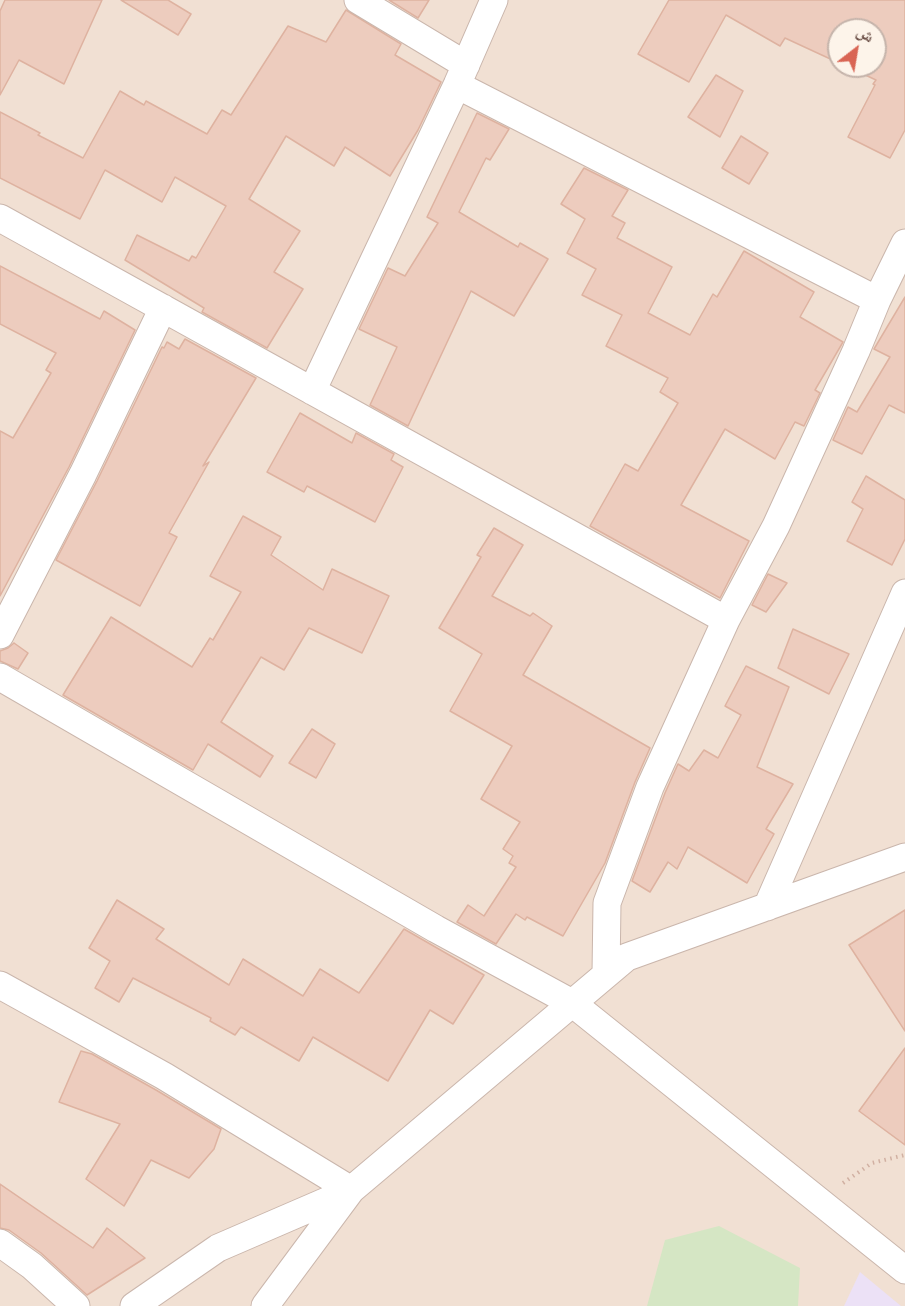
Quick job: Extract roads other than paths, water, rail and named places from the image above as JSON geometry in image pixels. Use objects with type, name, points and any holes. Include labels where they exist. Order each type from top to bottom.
[{"type":"street","points":[[358,0],[461,75],[876,300]]},
{"type":"street","points":[[312,391],[494,0]]},
{"type":"street","points":[[0,218],[726,620]]},
{"type":"street","points":[[606,975],[607,903],[650,787],[726,620],[776,526],[856,351],[876,300],[905,243]]},
{"type":"street","points":[[0,635],[83,474],[163,308]]},
{"type":"street","points":[[767,907],[905,592]]},
{"type":"street","points":[[0,677],[436,929],[573,1003],[905,1270]]},
{"type":"street","points":[[265,1306],[351,1190],[627,957],[905,857]]},
{"type":"street","points":[[0,985],[164,1076],[351,1190]]},
{"type":"street","points":[[134,1306],[218,1248],[351,1190]]},
{"type":"street","points":[[0,1243],[32,1266],[76,1306]]}]
